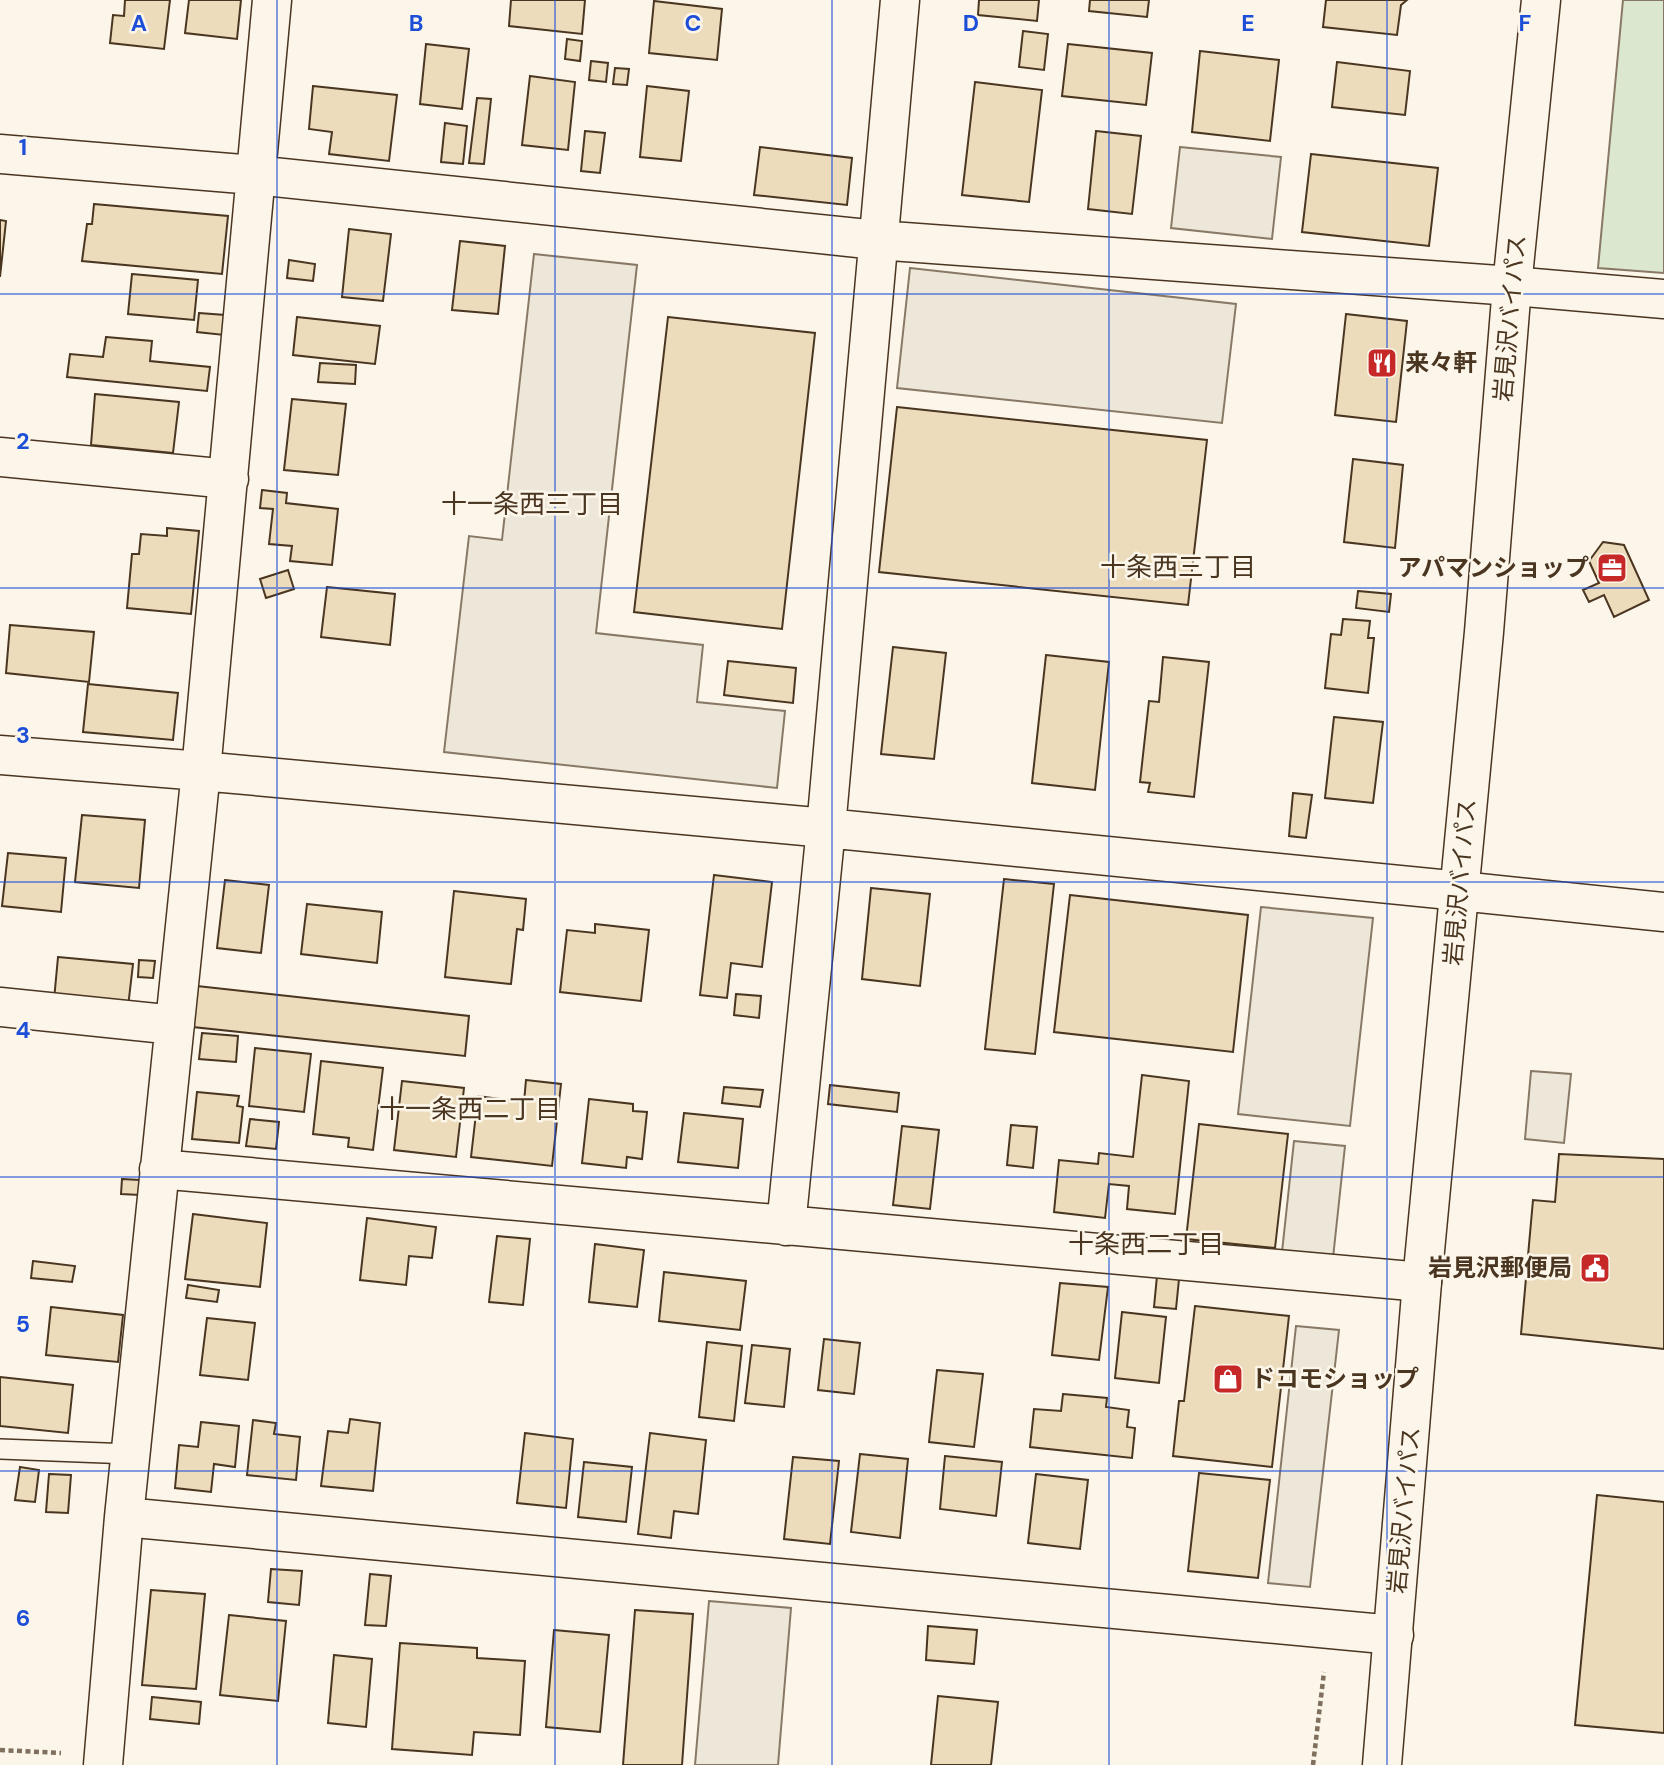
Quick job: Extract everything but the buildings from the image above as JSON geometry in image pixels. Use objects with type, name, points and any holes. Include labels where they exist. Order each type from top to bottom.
[{"type":"main road","points":[[103,1760],[124,1517],[201,771],[272,0]]},
{"type":"main road","points":[[786,1226],[826,828],[900,0]]},
{"type":"main road","name":"岩見沢バイパス","points":[[1382,1765],[1422,1282],[1485,618],[1512,286],[1541,0]]},
{"type":"main road","points":[[0,154],[254,175],[877,240],[1664,299]]},
{"type":"main road","points":[[0,457],[229,479]]},
{"type":"main road","points":[[0,755],[826,828],[1664,912]]},
{"type":"main road","points":[[0,1007],[175,1025]]},
{"type":"main road","points":[[159,1170],[1422,1282]]},
{"type":"main road","points":[[124,1517],[1394,1635]]},
{"type":"lane","points":[[0,1449],[131,1454]]},
{"type":"path","points":[[1313,1765],[1329,1629]]},
{"type":"path","points":[[0,1750],[103,1760]]},
{"type":"green space","points":[[1623,0],[1664,0],[1664,273],[1598,268]]},
{"type":"shaded area","points":[[1180,147],[1281,157],[1272,239],[1171,228]]},
{"type":"shaded area","points":[[534,254],[637,265],[596,633],[703,645],[697,702],[785,711],[777,788],[444,752],[469,536],[502,540]]},
{"type":"shaded area","points":[[910,268],[1236,304],[1222,423],[897,388]]},
{"type":"shaded area","points":[[1261,907],[1373,918],[1350,1126],[1238,1114]]},
{"type":"shaded area","points":[[1531,1071],[1571,1074],[1564,1143],[1525,1139]]},
{"type":"shaded area","points":[[1294,1141],[1345,1146],[1333,1258],[1282,1252]]},
{"type":"shaded area","points":[[1296,1326],[1339,1330],[1310,1587],[1268,1583]]},
{"type":"shaded area","points":[[709,1601],[791,1608],[778,1765],[695,1765]]},
{"type":"place","name":"来々軒","points":[[1382,363]]},
{"type":"place","name":"アパマンショップ","points":[[1612,568]]},
{"type":"place","name":"岩見沢郵便局","points":[[1595,1268]]},
{"type":"place","name":"ドコモショップ","points":[[1228,1379]]},
{"type":"district","name":"十一条西三丁目","points":[[532,504]]},
{"type":"district","name":"十条西三丁目","points":[[1178,567]]},
{"type":"district","name":"十一条西二丁目","points":[[470,1109]]},
{"type":"district","name":"十条西二丁目","points":[[1146,1244]]}]
